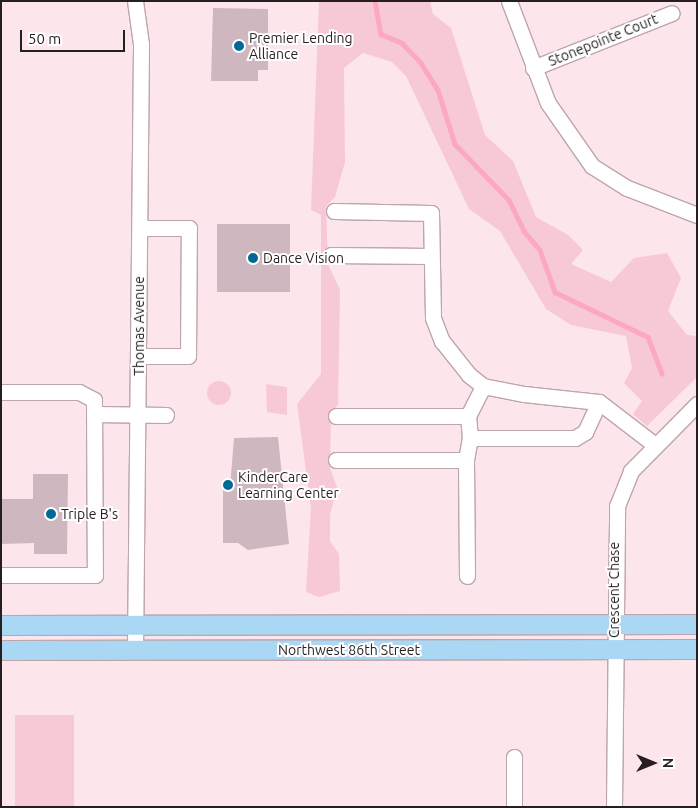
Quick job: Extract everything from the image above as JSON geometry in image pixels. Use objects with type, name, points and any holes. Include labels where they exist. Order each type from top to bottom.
[{"type":"main road","name":"Northwest 86th Street","points":[[1,625],[697,624]]},
{"type":"main road","name":"Northwest 86th Street","points":[[1,650],[697,649]]},
{"type":"street","name":"Thomas Avenue","points":[[135,1],[141,44],[139,415],[135,651]]},
{"type":"street","points":[[509,1],[533,68],[548,103],[592,166],[626,188],[697,215]]},
{"type":"street","name":"Stonepointe Court","points":[[533,68],[672,13]]},
{"type":"street","points":[[334,211],[431,213],[432,310],[442,341],[454,359],[483,386],[599,402],[655,445]]},
{"type":"street","points":[[139,356],[188,356],[189,237],[189,228],[140,228]]},
{"type":"street","points":[[331,255],[430,256]]},
{"type":"street","points":[[466,576],[466,460],[470,438],[468,416],[483,386]]},
{"type":"street","points":[[1,392],[89,394],[94,414],[95,574],[1,574]]},
{"type":"street","points":[[470,438],[575,438],[585,432],[599,402]]},
{"type":"street","name":"Crescent Chase","points":[[614,807],[616,506],[631,471],[697,404]]},
{"type":"street","points":[[94,414],[166,415]]},
{"type":"street","points":[[336,416],[468,416]]},
{"type":"street","points":[[336,460],[466,460]]},
{"type":"street","points":[[514,757],[514,807]]},
{"type":"shaded area","points":[[319,1],[430,1],[433,14],[451,28],[485,135],[513,161],[536,217],[568,235],[583,250],[571,264],[611,282],[634,258],[667,253],[681,278],[668,311],[687,335],[697,336],[697,377],[647,426],[633,414],[642,401],[624,383],[632,368],[626,336],[571,325],[546,309],[500,231],[469,209],[406,76],[392,62],[363,53],[344,68],[345,162],[335,197],[326,206],[328,264],[340,290],[338,405],[331,413],[330,468],[337,487],[330,515],[330,541],[339,554],[340,591],[319,597],[306,592],[311,508],[297,404],[321,374],[321,215],[311,210]]},
{"type":"shaded area","points":[[219,381],[224,382],[230,388],[230,398],[224,404],[219,405],[214,404],[208,398],[207,393],[208,388],[214,382]]},
{"type":"shaded area","points":[[266,384],[287,387],[287,415],[267,412]]},
{"type":"shaded area","points":[[15,715],[74,715],[74,807],[15,807]]},
{"type":"building","name":"Premier Lending Alliance","points":[[213,8],[268,9],[268,70],[258,70],[258,81],[211,81]]},
{"type":"building","name":"Dance Vision","points":[[217,224],[290,224],[290,292],[217,292]]},
{"type":"building","points":[[278,437],[289,544],[248,550],[238,543],[223,543],[223,487],[230,487],[234,438]]},
{"type":"building","points":[[33,474],[68,474],[67,554],[34,554],[34,543],[1,544],[1,499],[33,499]]},
{"type":"waterway","points":[[375,1],[381,34],[402,43],[421,63],[438,90],[455,144],[509,200],[524,231],[540,250],[555,292],[648,337],[662,373]]},
{"type":"place","name":"Premier Lending Alliance","points":[[239,46]]},
{"type":"place","name":"Dance Vision","points":[[253,258]]},
{"type":"place","name":"KinderCare Learning Center","points":[[228,485]]},
{"type":"place","name":"Triple B's","points":[[51,514]]}]
